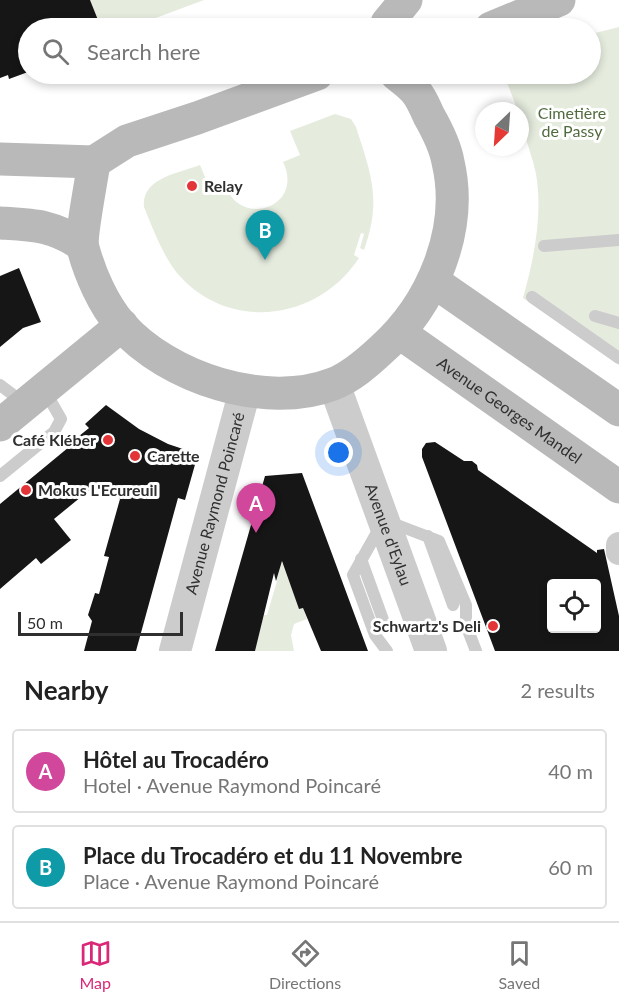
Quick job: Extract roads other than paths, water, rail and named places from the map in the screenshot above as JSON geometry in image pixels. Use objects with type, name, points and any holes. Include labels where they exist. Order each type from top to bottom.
[{"type":"main road","points":[[391,18],[406,0]]},
{"type":"main road","points":[[513,18],[543,4]]},
{"type":"main road","points":[[0,159],[94,162],[127,141],[290,84]]},
{"type":"main road","points":[[94,162],[82,245],[106,304],[122,325],[150,350],[208,381],[270,394],[296,393],[334,384],[368,362],[400,333],[433,280],[442,257],[452,208],[452,184],[440,135],[416,84]]},
{"type":"main road","points":[[0,223],[47,227],[67,234],[82,245]]},
{"type":"main road","points":[[433,280],[619,410]]},
{"type":"main road","points":[[0,425],[23,393],[122,325]]},
{"type":"main road","name":"Avenue Georges Mandel","points":[[400,333],[619,487]]},
{"type":"street","name":"Avenue d'Eylau","points":[[334,384],[431,651]]},
{"type":"street","name":"Avenue Raymond Poincaré","points":[[175,651],[245,390]]},
{"type":"street","points":[[619,545],[619,552]]},
{"type":"lane","points":[[544,246],[619,240]]},
{"type":"lane","points":[[532,297],[619,358]]},
{"type":"lane","points":[[595,316],[619,322]]},
{"type":"lane","points":[[0,476],[54,432],[61,419],[23,393]]},
{"type":"lane","points":[[387,651],[375,635],[353,575],[384,520],[439,541],[466,605],[466,625],[476,651]]},
{"type":"lane","points":[[428,536],[453,605]]},
{"type":"lane","points":[[360,559],[386,628]]},
{"type":"place","name":"Relay","points":[[192,186]]},
{"type":"place","name":"Place du Trocadéro et du 11 Novembre","points":[[265,260]]},
{"type":"place","name":"Café Kléber","points":[[108,440]]},
{"type":"place","name":"Carette","points":[[135,456]]},
{"type":"place","name":"Mokus L'Ecureuil","points":[[26,490]]},
{"type":"place","name":"Hôtel au Trocadéro","points":[[256,533]]},
{"type":"place","name":"Schwartz's Deli","points":[[493,626]]},
{"type":"park label","name":"Cimetière de Passy","points":[[572,122]]}]
